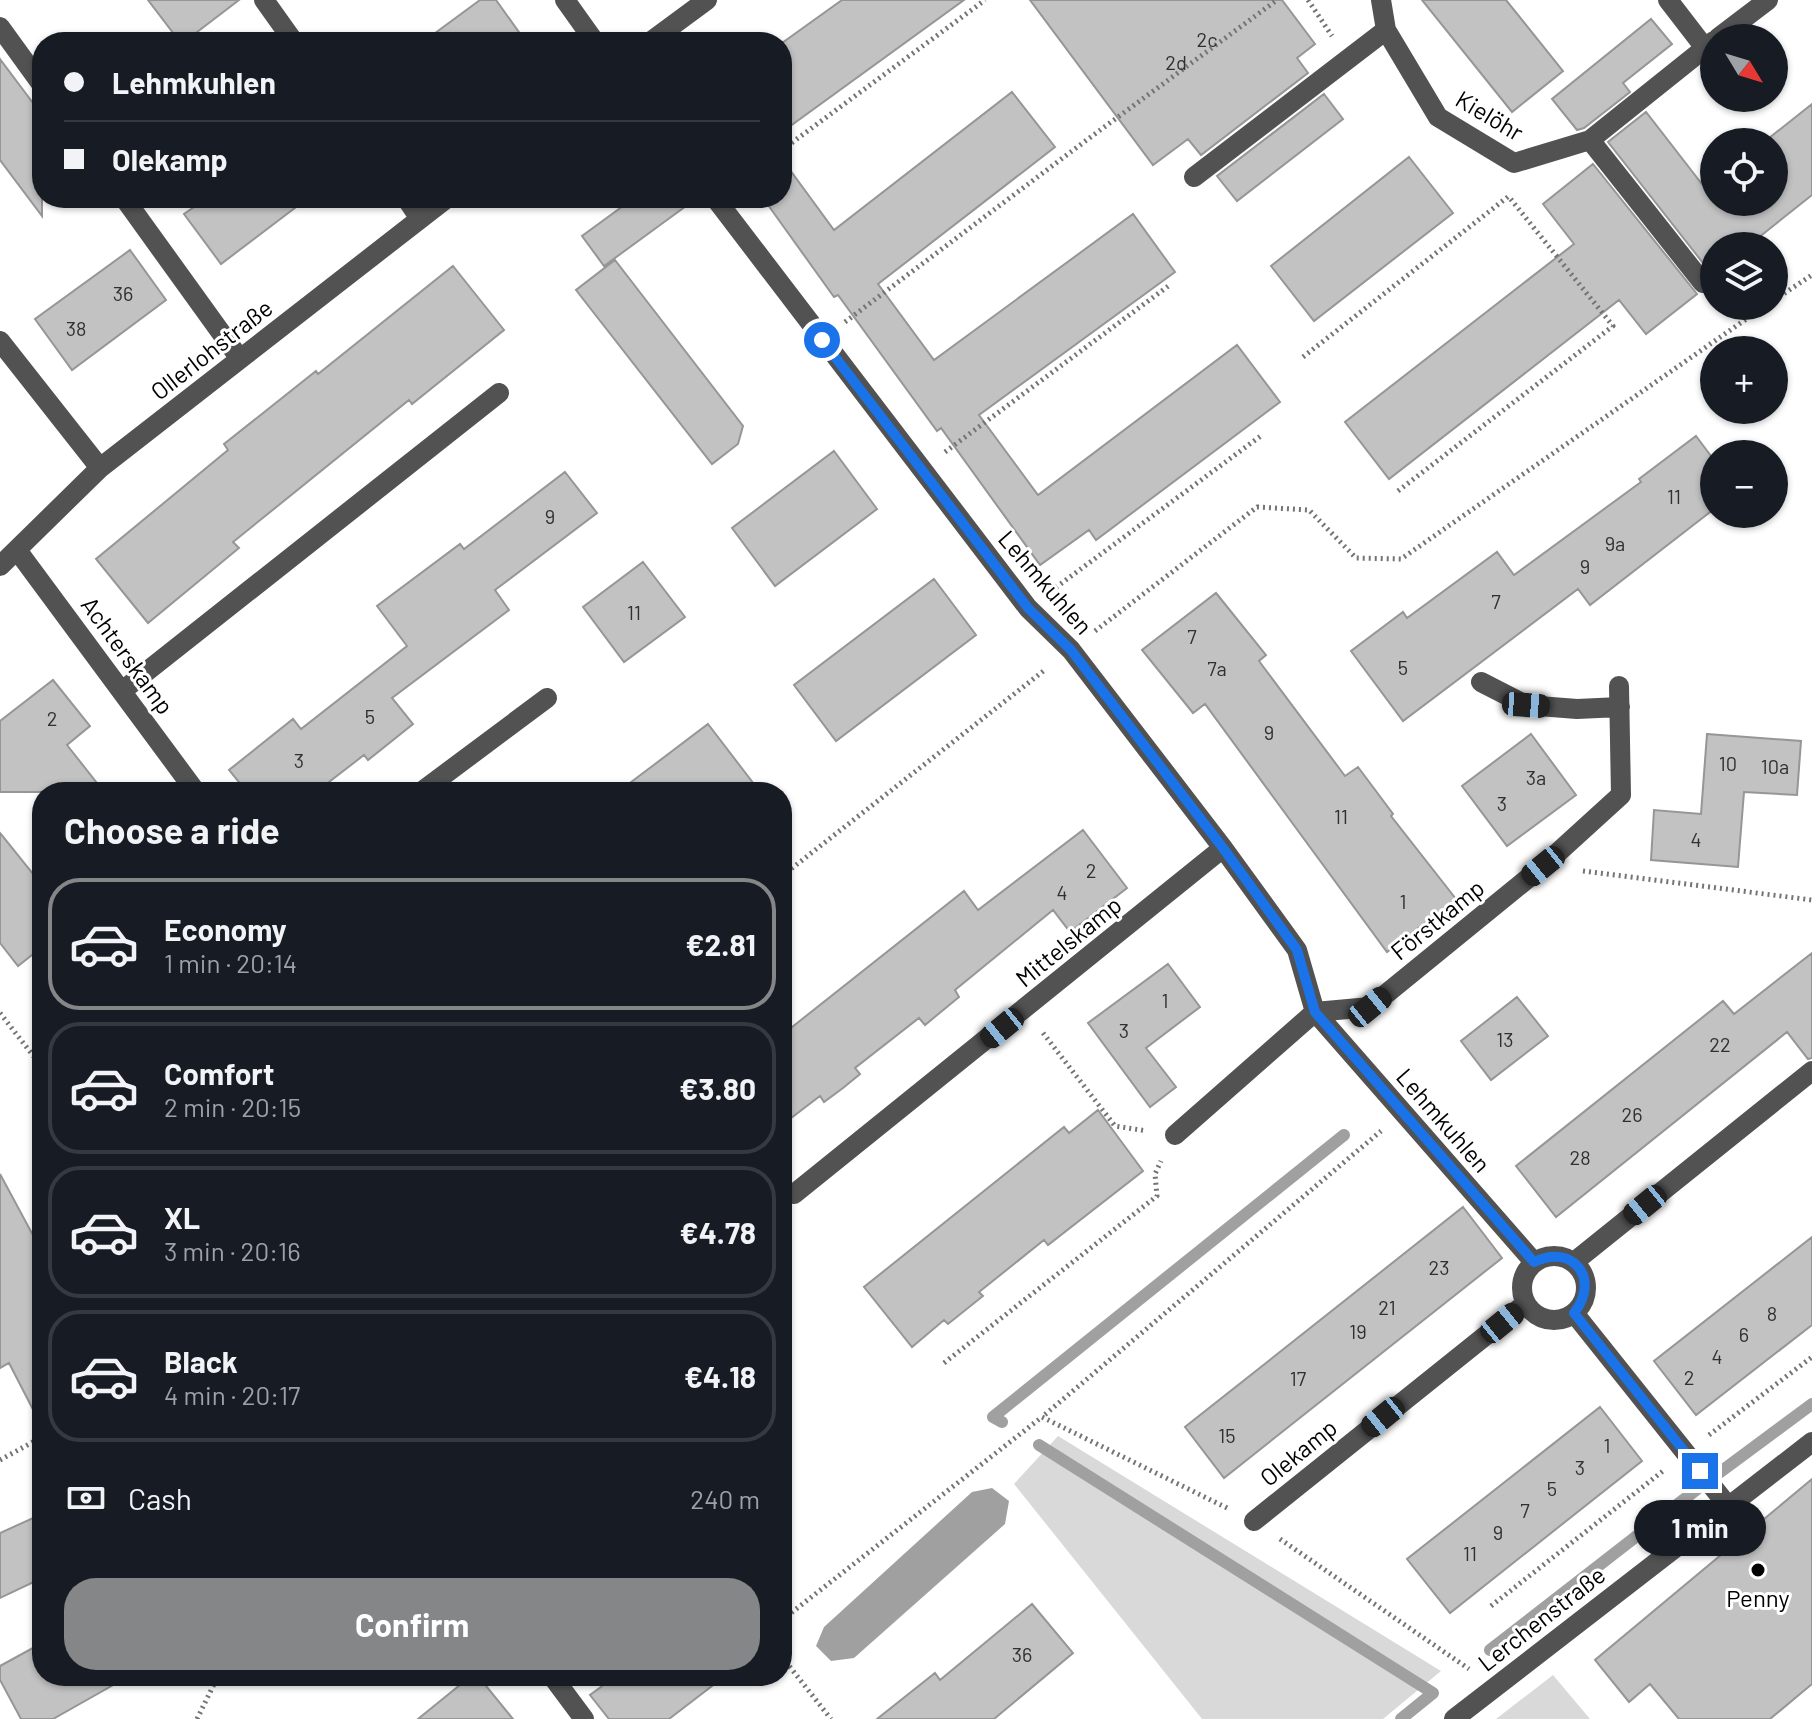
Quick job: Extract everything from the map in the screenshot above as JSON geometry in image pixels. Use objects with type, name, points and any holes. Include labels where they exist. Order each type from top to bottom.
[{"type":"street","points":[[264,0],[287,32]]},
{"type":"street","points":[[565,0],[588,32]]},
{"type":"street","points":[[664,32],[707,0]]},
{"type":"street","name":"Kielöhr","points":[[1381,0],[1386,30],[1438,117],[1514,163],[1590,140],[1700,52]]},
{"type":"street","points":[[1668,0],[1700,31]]},
{"type":"street","name":"Kielöhr","points":[[1736,24],[1768,0]]},
{"type":"street","points":[[0,27],[32,71]]},
{"type":"street","points":[[1194,177],[1386,30]]},
{"type":"street","points":[[1590,140],[1700,279]]},
{"type":"street","points":[[131,208],[240,359]]},
{"type":"street","points":[[413,208],[420,219]]},
{"type":"street","name":"Ollerlohstraße","points":[[0,566],[8,553],[100,468],[434,208]]},
{"type":"street","name":"Lehmkuhlen","points":[[723,208],[1028,608],[1071,650],[1223,848],[1297,950],[1315,1012],[1534,1262]]},
{"type":"street","points":[[0,341],[100,468]]},
{"type":"street","points":[[122,691],[499,393]]},
{"type":"street","name":"Achterskamp","points":[[8,553],[122,691],[189,782]]},
{"type":"street","points":[[1481,682],[1526,705],[1577,709],[1620,707]]},
{"type":"street","name":"Förstkamp","points":[[1315,1012],[1370,1007],[1543,866],[1621,795],[1619,686]]},
{"type":"street","points":[[434,782],[547,698]]},
{"type":"street","name":"Mittelskamp","points":[[794,1194],[1223,848]]},
{"type":"street","points":[[1175,1135],[1315,1012]]},
{"type":"street","points":[[1574,1262],[1812,1071]]},
{"type":"street","points":[[1546,1256],[1561,1256],[1574,1262],[1583,1274],[1586,1287],[1583,1302],[1574,1313],[1562,1320],[1548,1320],[1534,1314],[1525,1304],[1521,1289],[1524,1274],[1534,1262],[1546,1256]]},
{"type":"street","name":"Olekamp","points":[[1254,1521],[1525,1304]]},
{"type":"street","points":[[1574,1313],[1728,1506]]},
{"type":"street","name":"Lerchenstraße","points":[[1454,1719],[1812,1442]]},
{"type":"street","points":[[559,1686],[584,1719]]},
{"type":"path","points":[[792,143],[985,0]]},
{"type":"path","points":[[822,340],[1277,0]]},
{"type":"path","points":[[1308,0],[1347,59]]},
{"type":"path","points":[[1303,357],[1509,197],[1514,163]]},
{"type":"path","points":[[1398,491],[1613,326],[1509,197]]},
{"type":"path","points":[[1788,291],[1812,275]]},
{"type":"path","points":[[922,470],[1171,284]]},
{"type":"path","points":[[792,868],[1257,507],[1309,510],[1356,558],[1401,559],[1745,320]]},
{"type":"path","points":[[1028,608],[1262,435]]},
{"type":"path","points":[[1543,866],[1812,900]]},
{"type":"path","points":[[944,1363],[1157,1196],[1155,1174],[1175,1135],[1115,1126],[1025,1010]]},
{"type":"path","points":[[0,1013],[32,1054]]},
{"type":"path","points":[[792,1612],[1042,1417],[1403,1112]]},
{"type":"path","points":[[1491,1606],[1812,1357]]},
{"type":"path","points":[[1042,1417],[1254,1521],[1495,1687]]},
{"type":"path","points":[[0,1460],[32,1442]]},
{"type":"path","points":[[792,1670],[831,1719]]},
{"type":"path","points":[[197,1719],[213,1686]]},
{"type":"shaded area","points":[[1058,1436],[1441,1671],[1383,1719],[1202,1719],[1014,1484]]},
{"type":"shaded area","points":[[992,1488],[1009,1501],[1005,1524],[854,1658],[831,1661],[816,1646],[824,1627],[972,1492]]},
{"type":"shaded area","points":[[1553,1675],[1590,1719],[1496,1719]]},
{"type":"building","points":[[148,0],[239,0],[197,32],[172,32]]},
{"type":"building","points":[[480,0],[496,0],[519,32],[437,32]]},
{"type":"building","points":[[842,0],[964,0],[792,125],[792,36]]},
{"type":"building","points":[[1030,0],[1282,0],[1315,44],[1297,58],[1308,73],[1201,155],[1188,139],[1153,165]]},
{"type":"building","points":[[1422,0],[1506,0],[1563,71],[1512,112]]},
{"type":"building","points":[[1651,19],[1672,44],[1623,83],[1630,92],[1584,128],[1577,130],[1552,99]]},
{"type":"building","points":[[0,59],[32,102],[32,203],[0,160]]},
{"type":"building","points":[[1012,92],[1055,147],[878,284],[934,360],[1133,214],[1175,272],[979,415],[1038,495],[1237,345],[1280,402],[1096,540],[1089,530],[1040,565],[941,428],[937,431],[770,208],[792,208],[792,173],[834,230]]},
{"type":"building","points":[[1324,94],[1343,119],[1237,201],[1217,176]]},
{"type":"building","points":[[1812,104],[1812,195],[1788,214],[1788,128],[1782,128]]},
{"type":"building","points":[[1646,112],[1700,182],[1700,216],[1786,216],[1766,232],[1700,232],[1700,259],[1608,142]]},
{"type":"building","points":[[1409,157],[1453,213],[1314,321],[1271,266]]},
{"type":"building","points":[[1593,164],[1697,294],[1646,334],[1619,300],[1389,479],[1345,422],[1574,244],[1543,204]]},
{"type":"building","points":[[193,208],[295,208],[221,264],[184,214]]},
{"type":"building","points":[[620,208],[683,208],[604,266],[582,236]]},
{"type":"building","points":[[130,250],[166,300],[72,370],[35,319]]},
{"type":"building","points":[[615,260],[743,426],[738,444],[712,464],[576,290]]},
{"type":"building","points":[[453,266],[504,330],[412,404],[409,400],[233,542],[239,548],[148,623],[96,559],[228,450],[224,444],[316,371],[318,374]]},
{"type":"building","points":[[1696,436],[1700,441],[1700,520],[1590,605],[1578,589],[1403,721],[1351,651],[1403,612],[1407,618],[1497,552],[1514,575],[1641,482],[1639,479]]},
{"type":"building","points":[[834,451],[877,509],[775,586],[732,528]]},
{"type":"building","points":[[565,472],[597,513],[495,590],[509,610],[392,698],[413,724],[368,760],[364,755],[329,782],[239,782],[229,770],[293,719],[301,729],[407,646],[377,606],[460,544],[464,549]]},
{"type":"building","points":[[643,562],[685,617],[624,662],[583,607]]},
{"type":"building","points":[[934,579],[976,635],[836,741],[794,685]]},
{"type":"building","points":[[1216,593],[1266,655],[1259,661],[1345,776],[1358,767],[1393,814],[1391,816],[1456,899],[1387,952],[1205,704],[1193,713],[1142,650]]},
{"type":"building","points":[[53,680],[90,726],[67,745],[96,782],[32,782],[32,792],[0,792],[0,721]]},
{"type":"building","points":[[708,724],[752,782],[631,782]]},
{"type":"building","points":[[1531,734],[1576,795],[1507,846],[1462,786]]},
{"type":"building","points":[[1707,734],[1801,741],[1797,795],[1744,792],[1738,867],[1651,860],[1654,810],[1701,814]]},
{"type":"building","points":[[1083,830],[1127,888],[1070,932],[1053,910],[955,990],[959,997],[925,1025],[919,1018],[855,1068],[860,1074],[843,1088],[824,1102],[820,1096],[792,1117],[792,1027],[964,891],[978,910]]},
{"type":"building","points":[[0,833],[32,873],[32,955],[18,966],[0,943]]},
{"type":"building","points":[[1812,953],[1812,1058],[1808,1059],[1787,1032],[1556,1217],[1516,1166],[1723,1001],[1734,1014]]},
{"type":"building","points":[[1168,964],[1200,1007],[1146,1048],[1176,1087],[1150,1107],[1088,1023]]},
{"type":"building","points":[[1517,997],[1548,1036],[1491,1080],[1461,1041]]},
{"type":"building","points":[[1098,1110],[1143,1171],[1048,1245],[1044,1240],[979,1292],[983,1296],[948,1324],[944,1320],[912,1347],[864,1287],[1064,1127],[1069,1133]]},
{"type":"building","points":[[0,1174],[32,1233],[32,1408],[9,1363],[0,1368]]},
{"type":"building","points":[[1463,1207],[1502,1258],[1224,1478],[1185,1427]]},
{"type":"building","points":[[1812,1237],[1812,1325],[1696,1415],[1654,1361]]},
{"type":"building","points":[[1600,1407],[1642,1461],[1450,1613],[1407,1559]]},
{"type":"building","name":"Penny","points":[[1812,1479],[1812,1684],[1770,1719],[1679,1719],[1650,1684],[1629,1702],[1595,1660]]},
{"type":"building","points":[[32,1519],[32,1583],[0,1598],[0,1533]]},
{"type":"building","points":[[1032,1604],[1073,1653],[994,1719],[877,1719],[935,1673],[940,1680]]},
{"type":"building","points":[[32,1648],[32,1686],[111,1686],[53,1719],[21,1719],[0,1680],[0,1666]]},
{"type":"building","points":[[459,1686],[486,1686],[513,1719],[418,1719]]},
{"type":"building","points":[[602,1686],[712,1686],[669,1719],[609,1719],[590,1695]]},
{"type":"waterway","points":[[1002,1422],[993,1417],[1344,1135]]},
{"type":"waterway","points":[[1490,1650],[1812,1404]]},
{"type":"waterway","points":[[1039,1445],[1433,1693],[1401,1719]]},
{"type":"place","name":"Penny","points":[[1758,1570]]},
{"type":"route","points":[[822,340],[1028,608],[1071,650],[1223,848],[1297,950],[1315,1012],[1534,1262],[1546,1256],[1561,1256],[1574,1262],[1583,1274],[1586,1287],[1583,1302],[1574,1313],[1700,1471]]}]
